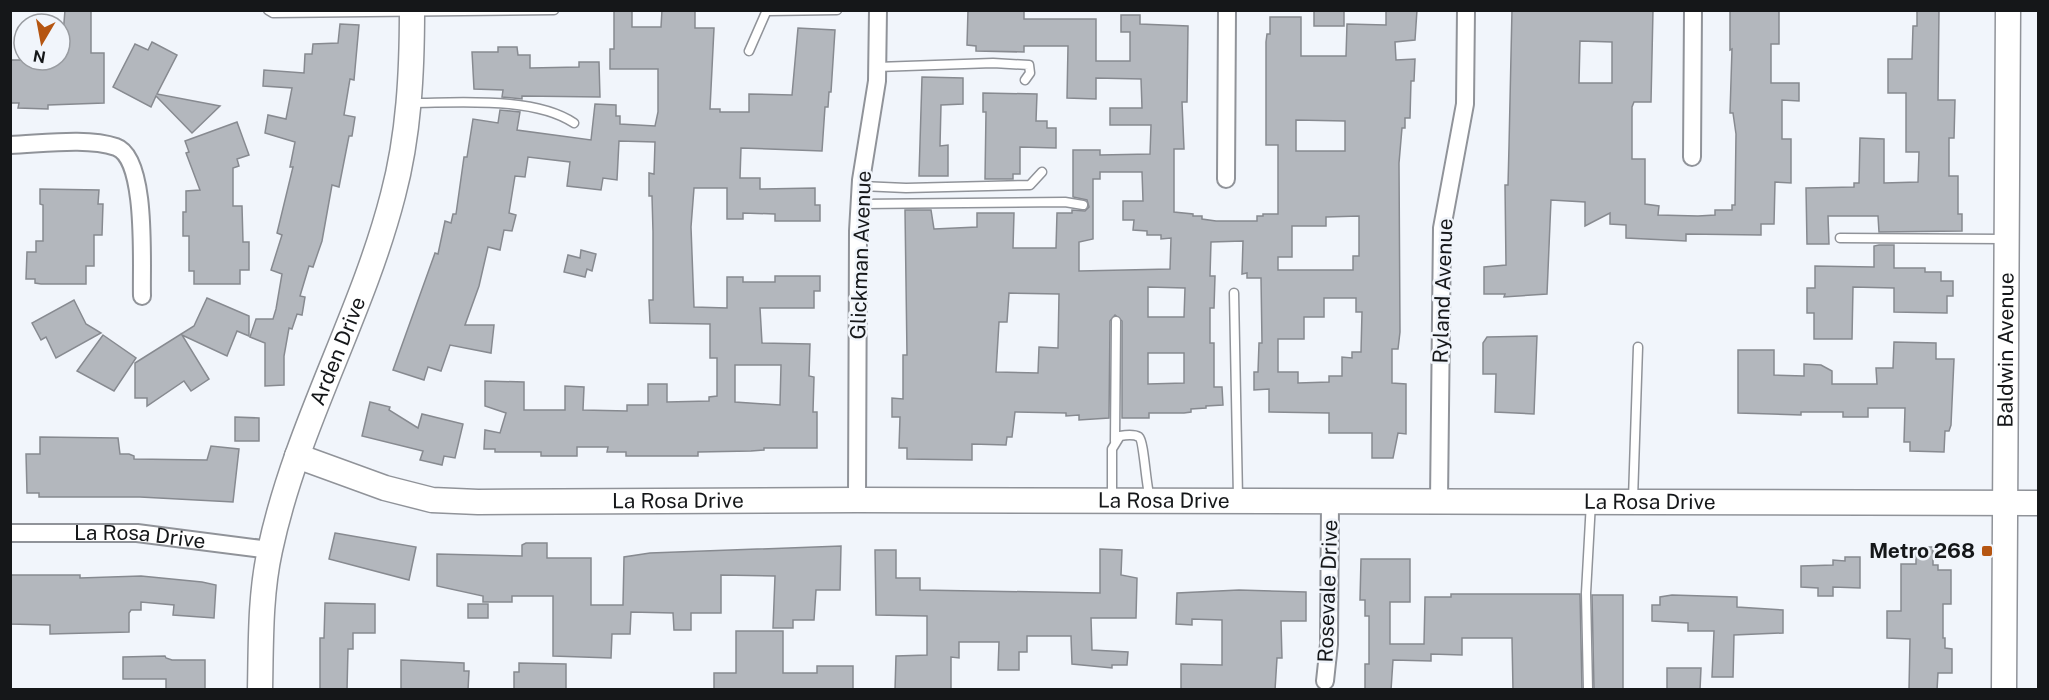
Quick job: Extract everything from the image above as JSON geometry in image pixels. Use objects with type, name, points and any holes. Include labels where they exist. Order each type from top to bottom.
[{"type":"street","name":"Glickman Avenue","points":[[857,500],[860,204],[877,67],[878,10]]},
{"type":"street","points":[[1226,179],[1227,10]]},
{"type":"street","name":"Ryland Avenue","points":[[1439,501],[1442,228],[1465,104],[1466,10]]},
{"type":"street","points":[[1692,158],[1693,10]]},
{"type":"street","name":"Baldwin Avenue","points":[[2004,690],[2008,10]]},
{"type":"street","name":"Arden Drive","points":[[260,690],[262,618],[270,550],[297,456],[393,195],[406,128],[412,11]]},
{"type":"street","points":[[10,145],[98,143],[119,148],[134,168],[139,192],[142,296]]},
{"type":"street","name":"La Rosa Drive","points":[[297,456],[385,488],[432,500],[478,502],[857,500],[2006,505],[2038,503]]},
{"type":"street","name":"Rosevale Drive","points":[[1325,681],[1329,644],[1330,502]]},
{"type":"street","name":"La Rosa Drive","points":[[10,533],[137,533],[270,550]]},
{"type":"lane","points":[[268,10],[273,13],[554,10]]},
{"type":"lane","points":[[749,51],[767,11],[837,10]]},
{"type":"lane","points":[[877,67],[993,63],[1029,65],[1030,73],[1025,80]]},
{"type":"lane","points":[[408,104],[471,103],[532,108],[560,113],[574,123]]},
{"type":"lane","points":[[861,186],[906,188],[1030,185],[1042,172]]},
{"type":"lane","points":[[860,204],[1065,202],[1083,205]]},
{"type":"lane","points":[[1840,238],[2007,239]]},
{"type":"lane","points":[[1234,293],[1238,501]]},
{"type":"lane","points":[[1112,501],[1116,321]]},
{"type":"lane","points":[[1633,502],[1638,346]]},
{"type":"lane","points":[[1115,441],[1120,436],[1130,435],[1140,438],[1144,443],[1145,482],[1151,501]]},
{"type":"lane","points":[[1588,690],[1586,593],[1591,502]]},
{"type":"building","points":[[65,10],[91,10],[91,53],[104,53],[104,103],[48,105],[48,109],[18,108],[19,103],[10,103],[10,60],[12,60],[12,72],[72,72],[72,12],[65,12]]},
{"type":"building","points":[[614,10],[632,10],[632,27],[661,27],[662,10],[695,10],[695,28],[714,28],[710,109],[720,109],[720,112],[749,112],[749,94],[792,95],[798,28],[835,30],[831,92],[829,92],[828,107],[825,107],[822,151],[741,148],[740,178],[760,178],[760,189],[815,188],[815,205],[820,205],[820,221],[775,221],[775,214],[743,213],[743,219],[727,219],[727,188],[694,188],[691,227],[694,307],[727,308],[727,277],[743,277],[743,282],[775,282],[775,276],[820,276],[820,291],[814,291],[814,308],[760,308],[762,343],[810,344],[809,376],[814,377],[813,412],[817,412],[817,448],[698,452],[698,456],[626,456],[626,452],[607,452],[608,447],[577,447],[577,456],[541,456],[541,452],[495,452],[495,449],[484,449],[485,430],[500,433],[506,413],[485,406],[485,381],[524,382],[524,410],[565,410],[565,386],[584,387],[583,410],[627,411],[627,405],[648,405],[648,384],[667,384],[667,402],[709,401],[709,397],[717,396],[717,358],[710,358],[710,324],[650,323],[649,300],[653,300],[653,232],[649,173],[654,174],[655,142],[619,141],[617,180],[603,178],[601,190],[567,186],[570,162],[528,157],[525,177],[515,176],[509,213],[516,215],[512,231],[504,230],[500,250],[488,247],[479,286],[465,325],[494,325],[491,353],[450,345],[441,371],[428,367],[424,380],[393,370],[435,253],[438,254],[445,221],[451,223],[453,214],[456,214],[464,157],[467,157],[473,119],[498,123],[500,110],[520,112],[517,130],[591,140],[595,104],[616,105],[616,116],[620,116],[620,124],[655,126],[658,112],[658,69],[610,69],[610,49],[614,49]],"holes":[[[735,365],[781,365],[780,405],[735,402]]]},
{"type":"building","points":[[968,10],[1024,10],[1024,19],[1096,19],[1096,61],[1130,61],[1130,32],[1121,32],[1121,15],[1140,15],[1140,24],[1188,26],[1187,102],[1182,102],[1184,149],[1174,149],[1174,212],[1193,214],[1193,216],[1202,216],[1202,219],[1216,221],[1257,221],[1257,216],[1263,216],[1263,214],[1278,214],[1278,145],[1266,145],[1266,42],[1267,34],[1270,34],[1270,17],[1301,17],[1301,56],[1346,56],[1347,24],[1386,25],[1386,10],[1417,10],[1415,40],[1395,42],[1396,60],[1415,59],[1414,81],[1411,81],[1410,118],[1405,118],[1405,128],[1402,128],[1399,163],[1400,332],[1398,349],[1392,349],[1392,383],[1406,384],[1406,434],[1398,433],[1393,458],[1372,458],[1372,433],[1329,433],[1329,413],[1269,412],[1269,389],[1254,390],[1254,372],[1258,372],[1259,343],[1262,343],[1261,278],[1247,278],[1247,273],[1242,274],[1243,241],[1211,242],[1210,276],[1215,276],[1214,308],[1210,308],[1210,343],[1214,343],[1214,387],[1222,387],[1223,405],[1191,409],[1191,412],[1184,413],[1149,413],[1149,418],[1122,418],[1122,321],[1115,315],[1110,321],[1109,418],[1079,420],[1079,415],[1066,416],[1066,413],[1015,412],[1012,437],[1007,437],[1006,445],[972,444],[972,460],[907,459],[907,448],[899,448],[900,417],[892,417],[892,398],[903,399],[903,355],[907,355],[905,210],[931,210],[934,229],[977,227],[977,213],[1014,213],[1013,248],[1056,248],[1057,213],[1072,213],[1072,210],[1085,211],[1089,207],[1087,200],[1073,197],[1073,150],[1100,150],[1100,155],[1150,154],[1151,125],[1110,125],[1110,108],[1142,108],[1141,79],[1096,78],[1096,99],[1067,98],[1068,46],[1024,46],[1024,52],[976,51],[976,46],[967,45]],"holes":[[[1296,120],[1345,121],[1345,151],[1296,151]],[[1100,172],[1142,172],[1143,201],[1123,201],[1123,220],[1134,220],[1133,230],[1147,231],[1147,235],[1161,235],[1161,239],[1171,238],[1170,269],[1079,271],[1079,242],[1093,239],[1093,179],[1100,179]],[[1359,216],[1359,256],[1353,256],[1353,270],[1278,270],[1278,257],[1292,257],[1292,226],[1326,226],[1326,217]],[[1148,287],[1185,288],[1184,317],[1148,317]],[[1009,293],[1059,294],[1058,348],[1039,347],[1038,373],[996,372],[999,322],[1007,322]],[[1324,298],[1356,298],[1356,312],[1362,312],[1361,352],[1352,352],[1352,358],[1342,357],[1342,376],[1329,376],[1329,382],[1298,383],[1298,372],[1278,372],[1278,339],[1304,339],[1304,317],[1324,317]],[[1148,353],[1184,353],[1184,383],[1148,384]]]},
{"type":"building","points":[[1314,10],[1344,10],[1344,26],[1314,26]]},
{"type":"building","points":[[1512,10],[1653,10],[1651,102],[1634,102],[1632,107],[1632,159],[1645,159],[1645,204],[1659,206],[1658,215],[1698,216],[1715,215],[1715,210],[1732,210],[1732,205],[1735,205],[1736,134],[1733,113],[1730,113],[1732,49],[1730,50],[1730,10],[1779,10],[1779,44],[1771,44],[1771,83],[1799,83],[1799,101],[1782,100],[1782,139],[1791,139],[1791,183],[1775,182],[1774,224],[1761,224],[1761,235],[1686,234],[1686,241],[1626,238],[1626,225],[1610,224],[1610,213],[1585,226],[1585,202],[1551,200],[1547,294],[1504,297],[1505,294],[1484,294],[1484,267],[1506,265],[1505,185],[1508,185]],"holes":[[[1580,41],[1612,42],[1612,83],[1579,83]]]},
{"type":"building","points":[[1917,10],[1939,10],[1938,100],[1955,100],[1954,138],[1949,138],[1949,176],[1958,176],[1958,214],[1962,214],[1962,231],[1879,232],[1878,216],[1828,216],[1829,244],[1807,244],[1806,188],[1854,187],[1854,183],[1859,183],[1860,138],[1884,139],[1884,183],[1918,182],[1919,152],[1906,152],[1906,93],[1888,93],[1888,59],[1912,59],[1913,26],[1917,26]]},
{"type":"building","points":[[340,24],[359,25],[354,80],[350,79],[344,115],[355,117],[352,136],[349,136],[339,187],[332,185],[322,241],[313,267],[309,266],[300,296],[305,297],[302,315],[297,314],[292,329],[289,328],[284,356],[284,385],[265,386],[265,343],[250,337],[256,319],[273,319],[276,309],[282,274],[271,270],[282,235],[277,233],[293,167],[290,167],[295,142],[265,133],[268,115],[286,119],[292,88],[263,86],[264,70],[304,73],[305,54],[312,54],[313,44],[338,43]]},
{"type":"building","points":[[152,42],[177,55],[157,94],[220,106],[192,133],[156,96],[151,107],[113,87],[135,44],[148,50]]},
{"type":"building","points":[[498,47],[517,47],[518,55],[530,55],[530,68],[579,67],[579,62],[599,62],[600,97],[522,96],[522,99],[502,97],[503,90],[474,89],[472,52],[498,52]]},
{"type":"building","points":[[922,77],[963,78],[963,104],[941,105],[940,146],[948,145],[948,176],[919,176]]},
{"type":"building","points":[[983,93],[1037,94],[1036,121],[1047,121],[1047,128],[1056,128],[1056,148],[1020,147],[1020,174],[1013,174],[1013,179],[985,179],[986,112],[983,112]]},
{"type":"building","points":[[237,122],[249,155],[237,159],[239,166],[233,168],[233,206],[242,206],[243,242],[249,242],[249,270],[240,270],[240,284],[194,284],[194,271],[189,271],[189,236],[183,236],[183,212],[186,212],[186,191],[200,190],[186,153],[189,152],[185,141]]},
{"type":"building","points":[[40,189],[99,190],[98,204],[103,204],[102,235],[94,235],[94,266],[86,266],[86,284],[41,284],[35,283],[35,279],[26,279],[27,252],[36,252],[36,241],[43,241],[43,205],[40,204]]},
{"type":"building","points":[[1894,245],[1894,268],[1925,268],[1925,272],[1941,272],[1941,281],[1953,281],[1953,296],[1947,296],[1947,313],[1894,312],[1894,288],[1853,287],[1852,339],[1814,339],[1814,313],[1807,313],[1807,288],[1815,288],[1815,266],[1874,267],[1874,246]]},
{"type":"building","points":[[581,250],[596,254],[592,271],[587,269],[585,277],[564,272],[568,255],[580,258]]},
{"type":"building","points":[[207,298],[249,316],[249,336],[237,331],[227,356],[182,335],[209,379],[191,391],[184,381],[147,406],[147,398],[135,398],[135,363],[194,326]]},
{"type":"building","points":[[74,300],[86,324],[101,333],[56,358],[46,337],[41,340],[32,323]]},
{"type":"building","points":[[103,335],[136,358],[114,391],[77,371]]},
{"type":"building","points":[[1537,336],[1534,414],[1495,412],[1496,374],[1483,374],[1483,343],[1487,337]]},
{"type":"building","points":[[1894,342],[1936,343],[1936,359],[1954,359],[1951,425],[1949,431],[1945,431],[1944,452],[1910,451],[1910,442],[1904,442],[1905,408],[1868,408],[1868,417],[1843,417],[1843,412],[1801,412],[1801,415],[1738,413],[1738,350],[1774,350],[1774,375],[1804,376],[1804,364],[1821,365],[1832,371],[1832,384],[1877,384],[1876,368],[1893,368]]},
{"type":"building","points":[[370,402],[390,407],[389,410],[418,428],[422,414],[463,424],[455,458],[444,456],[442,465],[420,460],[423,451],[362,436]]},
{"type":"building","points":[[235,417],[259,418],[259,441],[235,441]]},
{"type":"building","points":[[40,437],[118,438],[120,454],[129,454],[134,456],[134,459],[207,460],[211,446],[239,449],[233,502],[140,497],[39,497],[39,493],[27,493],[26,454],[40,454]]},
{"type":"building","points":[[335,533],[416,547],[409,580],[329,559]]},
{"type":"building","points":[[547,543],[547,558],[591,558],[591,605],[623,605],[624,557],[650,553],[841,546],[840,590],[816,590],[814,620],[793,620],[793,628],[773,628],[775,576],[721,575],[721,613],[691,613],[691,630],[674,630],[673,613],[631,612],[630,634],[612,634],[611,658],[553,656],[553,596],[512,596],[512,602],[483,602],[483,596],[437,586],[437,554],[522,556],[522,545]]},
{"type":"building","points":[[1916,547],[1933,547],[1933,565],[1938,565],[1938,570],[1951,570],[1951,604],[1943,604],[1943,638],[1945,638],[1945,648],[1952,649],[1952,673],[1938,673],[1937,690],[1909,690],[1910,639],[1887,638],[1887,611],[1901,611],[1901,564],[1916,564]]},
{"type":"building","points":[[1100,549],[1122,550],[1121,575],[1137,578],[1136,618],[1091,618],[1092,650],[1128,652],[1127,665],[1112,665],[1112,668],[1072,664],[1071,636],[1027,636],[1027,652],[1019,652],[1019,670],[998,670],[999,642],[959,642],[959,658],[951,657],[951,690],[895,690],[896,656],[927,655],[927,616],[876,615],[875,550],[896,550],[896,578],[920,578],[920,590],[1100,593]]},
{"type":"building","points":[[1845,557],[1860,557],[1860,588],[1833,587],[1833,596],[1818,596],[1818,588],[1801,587],[1801,566],[1833,565],[1833,560],[1845,561]]},
{"type":"building","points":[[1361,559],[1410,559],[1410,602],[1390,602],[1390,644],[1424,644],[1425,597],[1451,597],[1451,594],[1580,594],[1582,690],[1513,690],[1512,638],[1462,638],[1462,655],[1431,654],[1431,661],[1393,660],[1391,690],[1365,690],[1365,664],[1369,664],[1369,616],[1365,616],[1365,600],[1360,600]]},
{"type":"building","points":[[10,575],[80,575],[80,578],[141,576],[202,582],[216,585],[214,618],[173,615],[174,605],[141,602],[141,610],[131,610],[129,613],[129,632],[50,634],[50,625],[10,624]]},
{"type":"building","points":[[1239,590],[1306,592],[1306,621],[1281,621],[1282,658],[1277,658],[1275,690],[1181,690],[1181,664],[1222,665],[1222,620],[1192,619],[1192,625],[1176,624],[1177,593]]},
{"type":"building","points":[[1592,595],[1623,595],[1623,690],[1594,690]]},
{"type":"building","points":[[1672,595],[1737,597],[1737,607],[1783,610],[1783,633],[1734,635],[1733,677],[1712,677],[1714,631],[1688,631],[1688,623],[1652,621],[1652,605],[1660,605],[1660,597]]},
{"type":"building","points":[[325,603],[375,604],[375,633],[353,633],[353,649],[348,649],[347,690],[320,690],[320,638],[324,638]]},
{"type":"building","points":[[468,604],[488,604],[488,618],[468,618]]},
{"type":"building","points":[[736,631],[783,631],[783,673],[817,673],[817,666],[853,666],[853,690],[714,690],[714,673],[736,673]]},
{"type":"building","points":[[165,656],[172,660],[205,660],[205,690],[166,690],[166,679],[123,679],[123,657]]},
{"type":"building","points":[[401,660],[464,663],[464,671],[469,671],[468,690],[401,690]]},
{"type":"building","points":[[519,663],[566,664],[566,690],[514,690],[514,672],[519,672]]},
{"type":"building","points":[[1667,668],[1701,668],[1700,690],[1667,690]]},
{"type":"place","name":"Metro 268","points":[[1987,551]]}]
